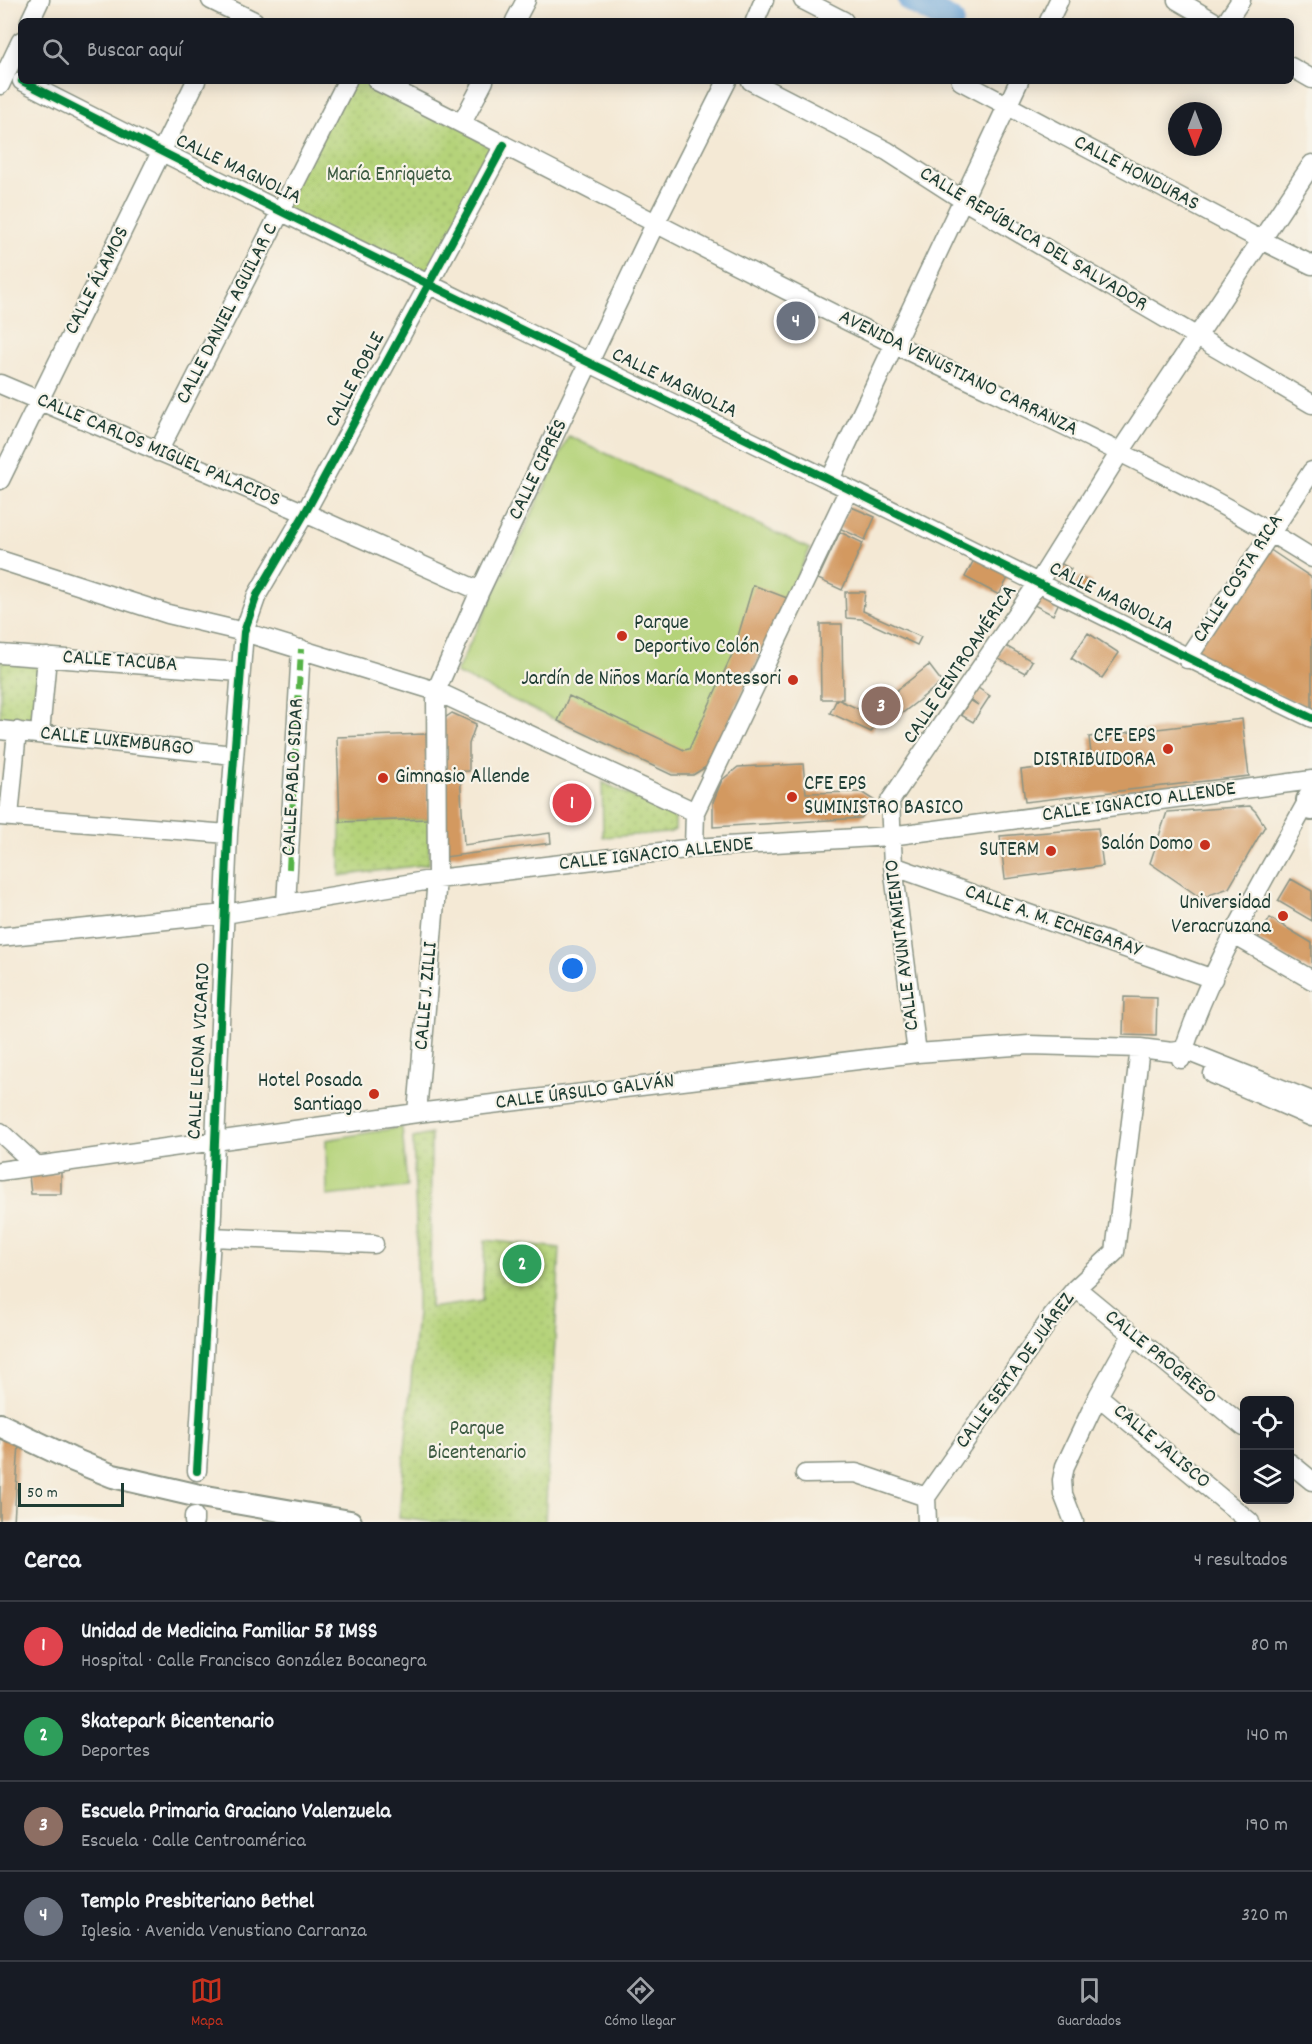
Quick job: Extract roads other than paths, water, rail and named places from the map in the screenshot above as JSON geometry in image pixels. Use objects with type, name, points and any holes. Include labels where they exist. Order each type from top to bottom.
[{"type":"main road","points":[[0,1425],[113,1476],[195,1495],[350,1522]]},
{"type":"street","points":[[31,18],[40,0]]},
{"type":"street","points":[[211,0],[247,18]]},
{"type":"street","points":[[517,18],[526,0]]},
{"type":"street","points":[[756,18],[764,0]]},
{"type":"street","points":[[803,0],[838,18]]},
{"type":"street","points":[[1050,18],[1059,0]]},
{"type":"street","points":[[1177,0],[1208,18]]},
{"type":"street","points":[[1229,18],[1241,0]]},
{"type":"street","points":[[12,80],[18,54]]},
{"type":"street","points":[[1294,69],[1312,79]]},
{"type":"street","name":"CALLE MAGNOLIA","points":[[20,84],[849,489],[1187,659],[1312,718]]},
{"type":"street","name":"CALLE ÁLAMOS","points":[[0,480],[195,84]]},
{"type":"street","name":"CALLE DANIEL AGUILAR C","points":[[158,452],[345,84]]},
{"type":"street","name":"AVENIDA VENUSTIANO CARRANZA","points":[[383,84],[894,344],[1120,453],[1270,531],[1312,558]]},
{"type":"street","points":[[462,123],[482,84]]},
{"type":"street","name":"CALLE CIPRÉS","points":[[437,879],[436,691],[480,591],[655,224],[725,84]]},
{"type":"street","name":"CALLE REPÚBLICA DEL SALVADOR","points":[[757,84],[887,151],[963,200],[1312,404]]},
{"type":"street","name":"CALLE HONDURAS","points":[[967,84],[1312,266]]},
{"type":"street","points":[[830,480],[1018,84]]},
{"type":"street","name":"CALLE ROBLE","points":[[244,632],[256,595],[305,513],[504,145]]},
{"type":"street","name":"CALLE CENTROAMÉRICA","points":[[890,836],[890,801],[1038,583],[1120,453],[1312,164]]},
{"type":"street","name":"CALLE CARLOS MIGUEL PALACIOS","points":[[0,384],[305,513],[480,591]]},
{"type":"street","name":"CALLE COSTA RICA","points":[[1187,659],[1312,471]]},
{"type":"street","points":[[694,848],[695,812],[849,489]]},
{"type":"street","points":[[0,560],[168,614],[244,632],[436,691],[695,812]]},
{"type":"street","name":"CALLE LEONA VICARIO","points":[[196,1471],[211,1237],[228,834],[244,632]]},
{"type":"street","name":"CALLE PABLO SIDAR","points":[[286,904],[301,649]]},
{"type":"street","name":"CALLE TACUBA","points":[[0,654],[240,672]]},
{"type":"street","points":[[40,733],[47,657]]},
{"type":"street","points":[[9,731],[5,816],[228,834]]},
{"type":"street","name":"CALLE LUXEMBURGO","points":[[9,731],[233,755]]},
{"type":"street","points":[[1179,1054],[1234,935],[1311,796]]},
{"type":"street","name":"CALLE IGNACIO ALLENDE","points":[[0,937],[225,914],[437,879],[694,848],[890,836],[1311,796]]},
{"type":"street","name":"CALLE AYUNTAMIENTO","points":[[890,836],[916,1053]]},
{"type":"street","name":"CALLE A. M. ECHEGARAY","points":[[893,866],[1213,979]]},
{"type":"street","name":"CALLE J. ZILLI","points":[[417,1113],[437,879]]},
{"type":"street","points":[[1234,935],[1312,980]]},
{"type":"street","name":"CALLE ÚRSULO GALVÁN","points":[[0,1171],[417,1113],[916,1053],[1029,1045],[1140,1048],[1179,1054],[1312,1101]]},
{"type":"street","name":"CALLE SEXTA DE JUÁREZ","points":[[926,1497],[1051,1318],[1076,1288],[1115,1252],[1140,1048]]},
{"type":"street","name":"CALLE ÚRSULO GALVÁN","points":[[1179,1054],[1312,1117]]},
{"type":"street","points":[[0,1132],[37,1166]]},
{"type":"street","points":[[211,1237],[374,1244]]},
{"type":"street","name":"CALLE PROGRESO","points":[[1076,1288],[1240,1423]]},
{"type":"street","points":[[1074,1522],[1063,1494],[1062,1480],[1065,1466],[1098,1396],[1132,1335]]},
{"type":"street","name":"CALLE JALISCO","points":[[1098,1396],[1250,1522]]},
{"type":"street","points":[[1294,1466],[1312,1481]]},
{"type":"street","points":[[805,1474],[856,1473],[926,1497],[927,1522]]},
{"type":"waterway","points":[[911,0],[945,18]]},
{"type":"place","name":"Templo Presbiteriano Bethel","points":[[796,321]]},
{"type":"place","name":"Parque Deportivo Colón","points":[[622,636]]},
{"type":"place","name":"Jardín de Niños María Montessori","points":[[793,680]]},
{"type":"place","name":"Escuela Primaria Graciano Valenzuela","points":[[881,706]]},
{"type":"place","name":"CFE EPS DISTRIBUIDORA","points":[[1168,749]]},
{"type":"place","name":"Gimnasio Allende","points":[[383,778]]},
{"type":"place","name":"CFE EPS SUMINISTRO BASICO","points":[[792,797]]},
{"type":"place","name":"Unidad de Medicina Familiar 58 IMSS","points":[[572,803]]},
{"type":"place","name":"Salón Domo","points":[[1205,845]]},
{"type":"place","name":"SUTERM","points":[[1051,851]]},
{"type":"place","name":"Universidad Veracruzana","points":[[1283,916]]},
{"type":"place","name":"Hotel Posada Santiago","points":[[374,1094]]},
{"type":"place","name":"Skatepark Bicentenario","points":[[522,1264]]},
{"type":"park label","name":"María Enriqueta","points":[[389,176]]},
{"type":"park label","name":"Parque Bicentenario","points":[[477,1442]]}]
